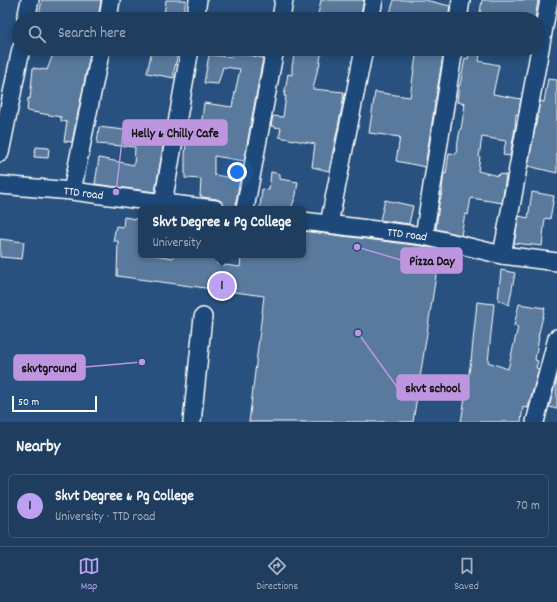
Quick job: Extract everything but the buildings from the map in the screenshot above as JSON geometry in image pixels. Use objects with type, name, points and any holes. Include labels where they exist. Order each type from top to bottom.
[{"type":"street","points":[[27,12],[30,0]]},
{"type":"street","points":[[109,12],[111,0]]},
{"type":"street","points":[[196,12],[198,0]]},
{"type":"street","points":[[281,12],[284,0]]},
{"type":"street","points":[[371,12],[374,0]]},
{"type":"street","points":[[459,12],[462,0]]},
{"type":"street","points":[[545,22],[549,0]]},
{"type":"street","points":[[0,153],[19,56]]},
{"type":"street","points":[[72,191],[100,56]]},
{"type":"street","points":[[163,203],[189,56]]},
{"type":"street","points":[[246,206],[274,56]]},
{"type":"street","points":[[329,224],[363,56]]},
{"type":"street","points":[[424,236],[453,56]]},
{"type":"street","points":[[502,255],[539,56]]},
{"type":"street","name":"TTD road","points":[[0,185],[72,191],[189,206]]},
{"type":"street","name":"TTD road","points":[[306,221],[424,236],[502,255],[557,262]]},
{"type":"street","points":[[192,422],[203,317]]},
{"type":"street","points":[[535,422],[557,338]]},
{"type":"place","name":"Helly & Chilly Cafe","points":[[116,192]]},
{"type":"place","name":"Pizza Day","points":[[357,247]]},
{"type":"place","name":"Skvt Degree & Pg College","points":[[222,286]]},
{"type":"place","name":"skvt school","points":[[358,333]]},
{"type":"place","name":"skvtground","points":[[142,362]]}]
